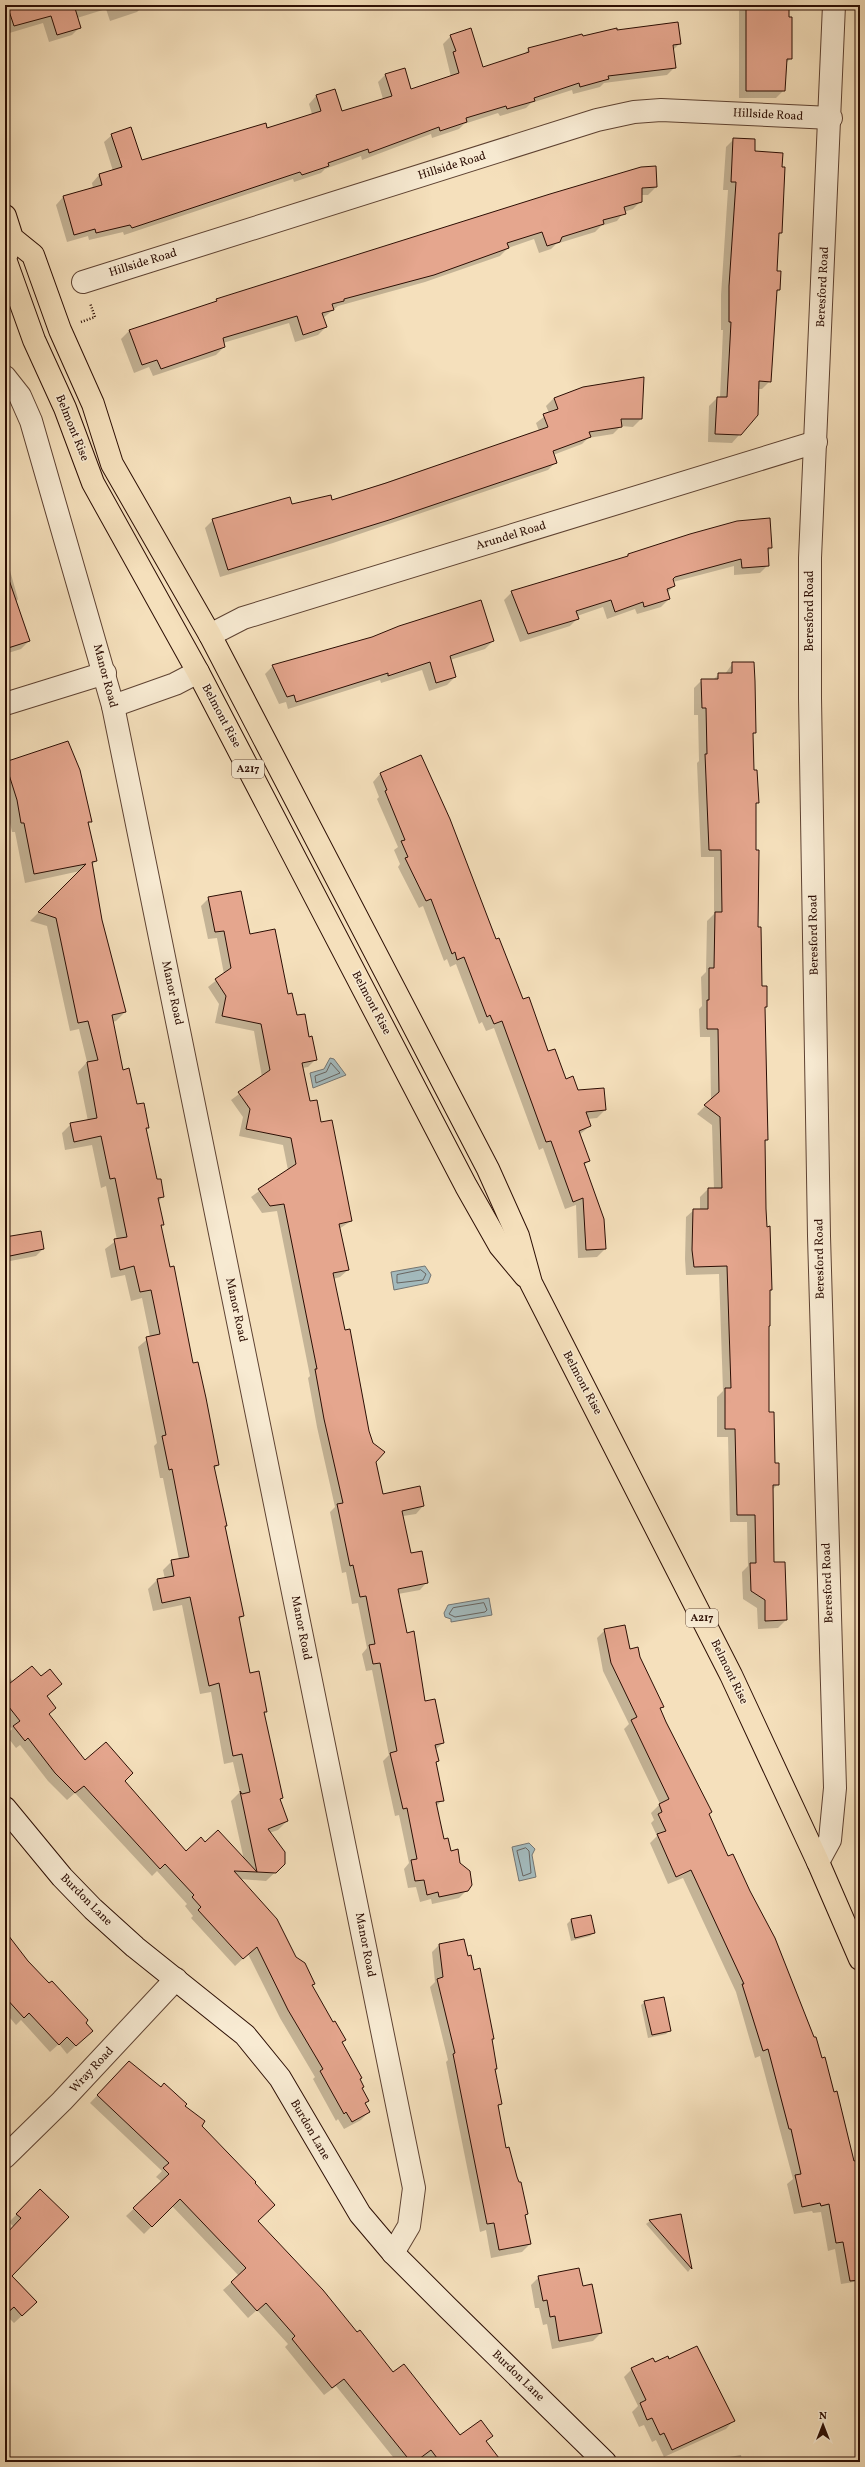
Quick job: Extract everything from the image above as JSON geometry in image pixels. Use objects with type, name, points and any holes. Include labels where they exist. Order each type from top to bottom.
[{"type":"highway","points":[[5,216],[12,238]]},
{"type":"highway","name":"Belmont Rise","points":[[531,1284],[500,1246],[466,1186],[198,672],[93,483],[65,408],[34,340],[6,260],[12,238],[32,255],[60,330],[93,404],[112,464],[210,635],[488,1169],[518,1236],[531,1284],[731,1675],[818,1862],[860,1959]]},
{"type":"street","name":"Beresford Road","points":[[818,1862],[830,1840],[835,1788],[819,1236],[810,698],[810,558],[831,118],[834,5]]},
{"type":"street","name":"Hillside Road","points":[[82,282],[597,120],[634,112],[661,110],[831,118]]},
{"type":"street","name":"Manor Road","points":[[5,377],[20,396],[32,421],[105,673],[113,706],[414,2188],[409,2226],[393,2252]]},
{"type":"street","name":"Arundel Road","points":[[210,635],[243,618],[816,442]]},
{"type":"street","points":[[113,706],[175,684],[198,672]]},
{"type":"street","points":[[5,704],[105,673]]},
{"type":"street","name":"Burdon Lane","points":[[5,1808],[62,1877],[93,1909],[135,1947],[230,2022],[261,2053],[280,2078],[356,2208],[393,2252],[605,2462]]},
{"type":"street","name":"Wray Road","points":[[5,2157],[62,2101],[176,1979]]},
{"type":"water","points":[[330,1058],[334,1059],[346,1075],[313,1088],[310,1073],[324,1069]]},
{"type":"water","points":[[425,1266],[431,1275],[428,1283],[394,1290],[391,1272]]},
{"type":"water","points":[[489,1598],[492,1615],[451,1622],[451,1619],[445,1617],[444,1613],[448,1605]]},
{"type":"water","points":[[529,1843],[535,1849],[532,1855],[536,1877],[519,1881],[512,1847]]},
{"type":"building","points":[[7,5],[74,5],[81,28],[57,35],[51,16],[14,26]]},
{"type":"building","points":[[746,5],[789,5],[789,17],[792,17],[792,59],[787,59],[785,91],[746,91]]},
{"type":"building","points":[[678,22],[681,44],[673,45],[676,68],[608,76],[609,79],[580,87],[579,83],[534,98],[535,101],[507,109],[506,106],[466,118],[467,122],[440,131],[439,127],[369,153],[368,149],[328,163],[329,166],[302,175],[300,172],[132,228],[130,225],[96,233],[95,229],[74,235],[63,196],[102,185],[99,174],[122,167],[111,134],[131,127],[142,160],[266,123],[267,128],[321,111],[316,95],[335,89],[342,111],[392,96],[385,74],[405,68],[411,89],[459,73],[453,52],[456,51],[450,35],[471,28],[483,67],[529,52],[528,48],[582,34],[583,36],[617,28],[617,30]]},
{"type":"building","points":[[733,138],[755,139],[755,151],[783,153],[782,167],[785,167],[782,233],[779,233],[777,271],[781,271],[780,290],[777,290],[771,382],[759,381],[758,415],[741,435],[715,434],[717,397],[727,397],[731,322],[729,322],[729,286],[736,182],[731,182]]},
{"type":"building","points":[[656,166],[657,187],[642,188],[642,202],[624,207],[626,214],[603,220],[604,224],[562,237],[560,242],[547,246],[542,232],[507,243],[509,248],[434,275],[344,299],[344,301],[332,304],[334,310],[322,313],[327,327],[303,335],[297,316],[223,338],[225,347],[161,369],[157,360],[142,365],[129,330],[217,301],[216,299],[550,194],[641,167]]},
{"type":"building","points":[[644,377],[642,419],[621,419],[622,427],[589,432],[591,437],[553,451],[557,463],[389,520],[228,570],[212,519],[290,497],[292,504],[331,495],[332,500],[386,483],[548,427],[543,414],[558,409],[554,398],[583,387]]},
{"type":"building","points":[[770,518],[772,548],[768,548],[769,566],[742,568],[741,559],[675,577],[673,579],[675,586],[667,589],[670,599],[644,607],[643,602],[615,612],[611,600],[576,611],[579,619],[528,634],[511,591],[628,556],[628,554],[690,534],[737,521]]},
{"type":"building","points":[[8,577],[30,641],[5,649],[5,578]]},
{"type":"building","points":[[481,600],[494,641],[450,656],[456,677],[436,683],[430,662],[388,676],[388,673],[296,702],[294,695],[287,697],[272,665],[372,637],[399,626]]},
{"type":"building","points":[[732,662],[754,662],[756,733],[753,733],[754,770],[757,770],[759,803],[756,803],[756,850],[759,850],[758,927],[761,927],[762,986],[767,986],[767,1007],[765,1007],[768,1140],[765,1140],[766,1209],[767,1227],[770,1226],[772,1290],[770,1290],[769,1326],[769,1412],[774,1412],[775,1463],[779,1463],[779,1485],[773,1485],[774,1562],[785,1562],[787,1620],[765,1621],[765,1600],[751,1591],[750,1563],[756,1563],[755,1515],[737,1515],[735,1429],[725,1429],[725,1388],[731,1388],[727,1266],[694,1267],[692,1250],[693,1209],[708,1209],[708,1188],[722,1188],[720,1117],[704,1105],[719,1092],[718,1029],[707,1029],[707,1000],[709,1000],[709,968],[714,968],[715,912],[722,912],[721,850],[709,850],[705,754],[707,754],[706,708],[702,708],[701,679],[718,679],[718,673],[732,673]]},
{"type":"building","points":[[68,741],[80,770],[92,822],[88,822],[97,861],[92,862],[102,920],[126,1012],[112,1015],[123,1070],[129,1068],[137,1104],[144,1103],[149,1128],[146,1128],[157,1179],[161,1179],[164,1197],[158,1198],[164,1225],[161,1225],[170,1267],[174,1266],[193,1363],[198,1362],[206,1398],[219,1465],[214,1466],[244,1616],[239,1617],[250,1673],[259,1671],[267,1712],[264,1712],[283,1798],[280,1799],[288,1821],[268,1829],[285,1852],[285,1864],[276,1873],[257,1872],[240,1791],[242,1794],[250,1792],[242,1754],[233,1756],[219,1683],[209,1686],[190,1597],[162,1603],[157,1579],[174,1576],[171,1560],[189,1557],[172,1469],[169,1470],[162,1436],[166,1435],[146,1337],[160,1334],[151,1290],[140,1292],[134,1266],[120,1270],[114,1239],[127,1237],[115,1178],[110,1179],[101,1136],[74,1142],[70,1123],[97,1118],[87,1062],[98,1060],[88,1021],[78,1023],[56,918],[38,912],[86,864],[34,874],[24,823],[21,823],[17,800],[5,762]]},
{"type":"building","points":[[421,755],[450,819],[496,939],[499,938],[523,999],[529,997],[548,1051],[555,1049],[566,1079],[573,1076],[578,1090],[604,1088],[606,1110],[586,1112],[591,1126],[579,1131],[590,1161],[584,1163],[604,1219],[606,1249],[586,1250],[583,1198],[573,1202],[551,1141],[546,1142],[502,1021],[494,1024],[490,1015],[487,1017],[464,957],[457,960],[455,952],[452,954],[431,899],[426,901],[405,858],[408,857],[401,841],[405,840],[385,791],[387,790],[380,773]]},
{"type":"building","points":[[241,891],[250,934],[275,929],[288,994],[292,993],[297,1015],[305,1014],[309,1037],[312,1036],[317,1060],[302,1063],[310,1101],[317,1100],[321,1122],[332,1120],[352,1221],[339,1224],[349,1270],[333,1273],[345,1330],[350,1329],[369,1431],[373,1443],[385,1452],[376,1462],[383,1494],[420,1486],[424,1506],[402,1511],[411,1553],[422,1551],[428,1583],[398,1589],[407,1633],[414,1631],[425,1701],[435,1699],[444,1743],[435,1745],[439,1761],[436,1762],[444,1801],[436,1802],[444,1839],[448,1838],[451,1851],[458,1849],[460,1863],[470,1871],[472,1885],[468,1891],[439,1897],[438,1892],[427,1895],[424,1880],[415,1881],[411,1860],[417,1859],[407,1808],[403,1809],[390,1753],[397,1751],[380,1663],[373,1664],[369,1645],[375,1644],[366,1596],[360,1597],[353,1565],[350,1566],[337,1504],[343,1503],[324,1419],[315,1369],[317,1369],[284,1204],[270,1206],[258,1189],[296,1164],[291,1138],[246,1129],[250,1109],[238,1092],[270,1070],[261,1024],[222,1016],[226,996],[215,979],[231,968],[224,931],[215,932],[208,897]]},
{"type":"building","points":[[41,1231],[44,1249],[5,1257],[5,1237]]},
{"type":"building","points":[[625,1625],[630,1649],[638,1647],[640,1657],[664,1707],[660,1708],[666,1722],[712,1812],[709,1814],[728,1856],[733,1854],[750,1891],[775,1938],[814,2037],[816,2037],[822,2058],[825,2057],[834,2092],[837,2091],[854,2161],[860,2160],[860,2280],[850,2281],[843,2242],[836,2243],[829,2204],[821,2206],[820,2203],[802,2207],[795,2175],[801,2174],[791,2129],[789,2129],[768,2049],[763,2051],[742,1984],[744,1984],[691,1870],[676,1877],[657,1834],[666,1831],[658,1814],[662,1812],[659,1804],[669,1799],[631,1720],[637,1717],[611,1663],[604,1629]]},
{"type":"building","points":[[32,1666],[41,1676],[50,1669],[62,1684],[47,1696],[56,1708],[49,1714],[85,1760],[106,1742],[133,1773],[125,1781],[186,1851],[201,1837],[205,1842],[218,1830],[257,1872],[234,1871],[277,1919],[296,1957],[305,1963],[315,1984],[312,1985],[333,2022],[335,2021],[346,2040],[342,2042],[362,2078],[360,2079],[364,2087],[362,2088],[369,2101],[365,2103],[370,2112],[352,2122],[346,2112],[344,2114],[320,2071],[323,2069],[288,2010],[257,1947],[243,1959],[198,1910],[201,1907],[192,1897],[194,1895],[165,1864],[160,1869],[84,1786],[75,1793],[55,1773],[28,1738],[25,1741],[13,1726],[20,1721],[5,1702],[5,1687]]},
{"type":"building","points":[[591,1915],[595,1933],[575,1938],[571,1919]]},
{"type":"building","points":[[5,1931],[28,1961],[49,1983],[52,1981],[88,2020],[86,2023],[93,2031],[76,2046],[67,2037],[59,2045],[29,2013],[24,2018],[5,1997]]},
{"type":"building","points":[[464,1939],[468,1956],[471,1955],[474,1970],[480,1968],[494,2039],[492,2039],[497,2069],[495,2069],[502,2104],[498,2105],[506,2148],[509,2147],[517,2177],[519,2182],[521,2182],[528,2214],[525,2215],[531,2244],[499,2250],[494,2223],[487,2224],[453,2054],[455,2053],[437,1979],[443,1977],[439,1944]]},
{"type":"building","points":[[664,1997],[671,2031],[652,2035],[644,2001]]},
{"type":"building","points":[[129,2061],[161,2087],[164,2083],[187,2104],[185,2106],[205,2121],[202,2126],[256,2182],[255,2183],[275,2205],[258,2221],[323,2290],[357,2332],[360,2330],[393,2372],[404,2364],[460,2435],[481,2420],[493,2436],[486,2441],[502,2462],[440,2462],[431,2450],[415,2462],[411,2462],[344,2379],[332,2388],[292,2339],[295,2336],[266,2303],[257,2311],[231,2282],[246,2268],[180,2199],[152,2227],[133,2208],[169,2174],[163,2168],[169,2163],[97,2095]]},
{"type":"building","points":[[40,2189],[69,2217],[12,2276],[37,2302],[22,2316],[14,2307],[5,2315],[5,2235],[21,2218],[16,2214]]},
{"type":"building","points":[[681,2214],[692,2269],[649,2220]]},
{"type":"building","points":[[579,2268],[583,2286],[592,2284],[602,2333],[559,2341],[555,2316],[550,2317],[547,2300],[543,2301],[538,2276]]},
{"type":"building","points":[[697,2346],[735,2421],[672,2450],[664,2433],[660,2435],[652,2418],[647,2420],[640,2403],[646,2400],[631,2368],[653,2358],[655,2362],[668,2356],[669,2359]]}]
